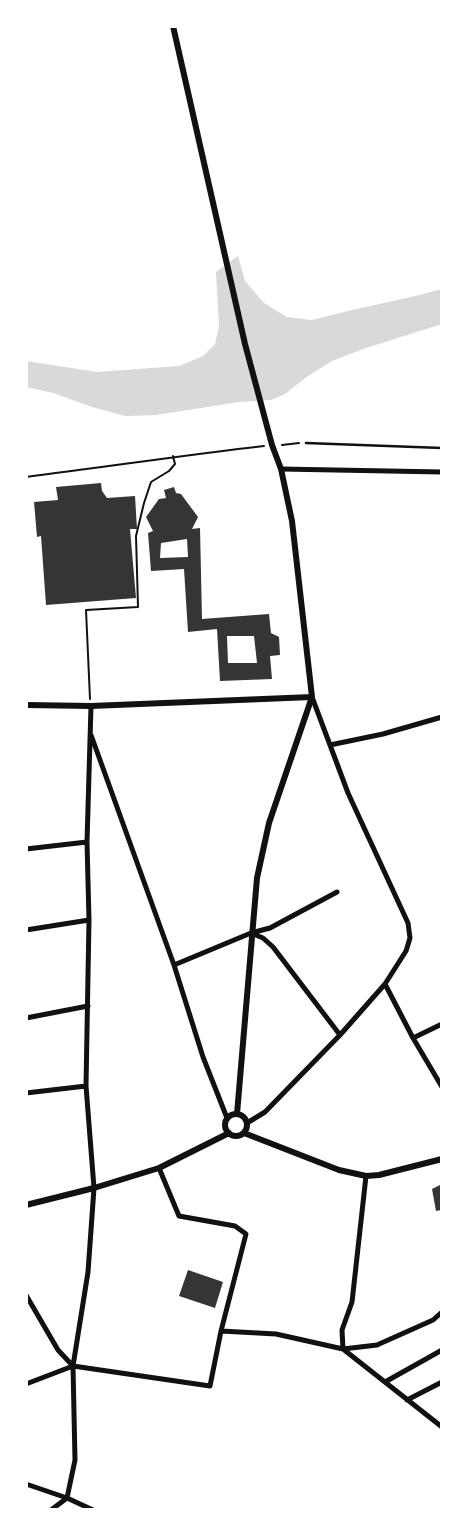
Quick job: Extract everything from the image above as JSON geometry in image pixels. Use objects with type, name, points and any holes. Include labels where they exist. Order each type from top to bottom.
[{"type":"street","points":[[174,29],[225,247],[245,344],[272,445],[281,469],[292,521],[312,697],[348,793],[410,930],[406,951],[385,984],[340,1035],[265,1112],[247,1123],[244,1132]]},
{"type":"street","points":[[281,469],[442,472]]},
{"type":"street","points":[[26,705],[90,706],[312,697]]},
{"type":"street","points":[[236,1114],[257,878],[269,823],[312,697]]},
{"type":"street","points":[[51,1510],[67,1498],[74,1460],[73,1366],[88,1272],[94,1188],[86,1086],[89,920],[87,842],[90,706]]},
{"type":"street","points":[[330,745],[383,734],[442,717]]},
{"type":"street","points":[[90,732],[174,965],[202,1057],[227,1118],[225,1125],[229,1134]]},
{"type":"street","points":[[26,849],[87,842]]},
{"type":"street","points":[[174,965],[270,928],[337,892]]},
{"type":"street","points":[[26,930],[89,920]]},
{"type":"street","points":[[251,934],[263,938],[273,947],[340,1035]]},
{"type":"street","points":[[385,984],[413,1038],[442,1087]]},
{"type":"street","points":[[26,1018],[88,1006]]},
{"type":"street","points":[[413,1038],[442,1024]]},
{"type":"street","points":[[26,1093],[86,1086]]},
{"type":"street","points":[[227,1118],[236,1114],[244,1117],[247,1123]]},
{"type":"street","points":[[26,1205],[94,1188],[159,1168],[229,1134],[235,1136],[244,1132],[340,1170],[366,1176],[379,1175],[441,1161]]},
{"type":"street","points":[[26,1384],[73,1366],[210,1386],[221,1330],[246,1234],[235,1226],[179,1216],[159,1168]]},
{"type":"street","points":[[366,1176],[352,1302],[342,1330],[343,1349],[442,1427]]},
{"type":"street","points":[[26,1295],[58,1350],[73,1366]]},
{"type":"street","points":[[221,1330],[276,1334],[343,1349],[377,1345],[433,1320],[442,1312]]},
{"type":"street","points":[[385,1382],[442,1350]]},
{"type":"street","points":[[407,1400],[442,1382]]},
{"type":"street","points":[[26,1484],[67,1498],[93,1510]]},
{"type":"lane","points":[[306,443],[442,448]]},
{"type":"path","points":[[26,477],[173,456],[306,443]]},
{"type":"path","points":[[90,706],[86,610],[138,607],[136,536],[151,482],[169,471],[175,464],[173,456]]},
{"type":"shaded area","points":[[238,256],[245,281],[264,303],[287,317],[312,320],[442,289],[442,324],[332,361],[308,376],[285,394],[271,400],[239,402],[156,415],[125,416],[53,393],[26,387],[26,361],[97,372],[179,366],[203,356],[215,344],[219,326],[216,272]]},
{"type":"building","points":[[101,483],[102,491],[107,498],[135,496],[137,529],[130,529],[136,598],[46,605],[41,536],[37,537],[34,502],[58,500],[56,487]]},
{"type":"building","points":[[174,487],[176,493],[181,494],[198,517],[192,529],[200,528],[202,619],[269,614],[271,633],[279,637],[280,655],[270,656],[272,679],[220,681],[217,629],[188,632],[184,569],[151,571],[148,533],[153,531],[146,517],[159,499],[166,498],[164,490]],"holes":[[[187,539],[188,557],[160,558],[161,543]],[[227,636],[254,636],[257,663],[228,663]]]},
{"type":"building","points":[[442,1184],[442,1210],[436,1211],[432,1189]]},
{"type":"building","points":[[188,1270],[223,1282],[215,1308],[179,1296]]}]
